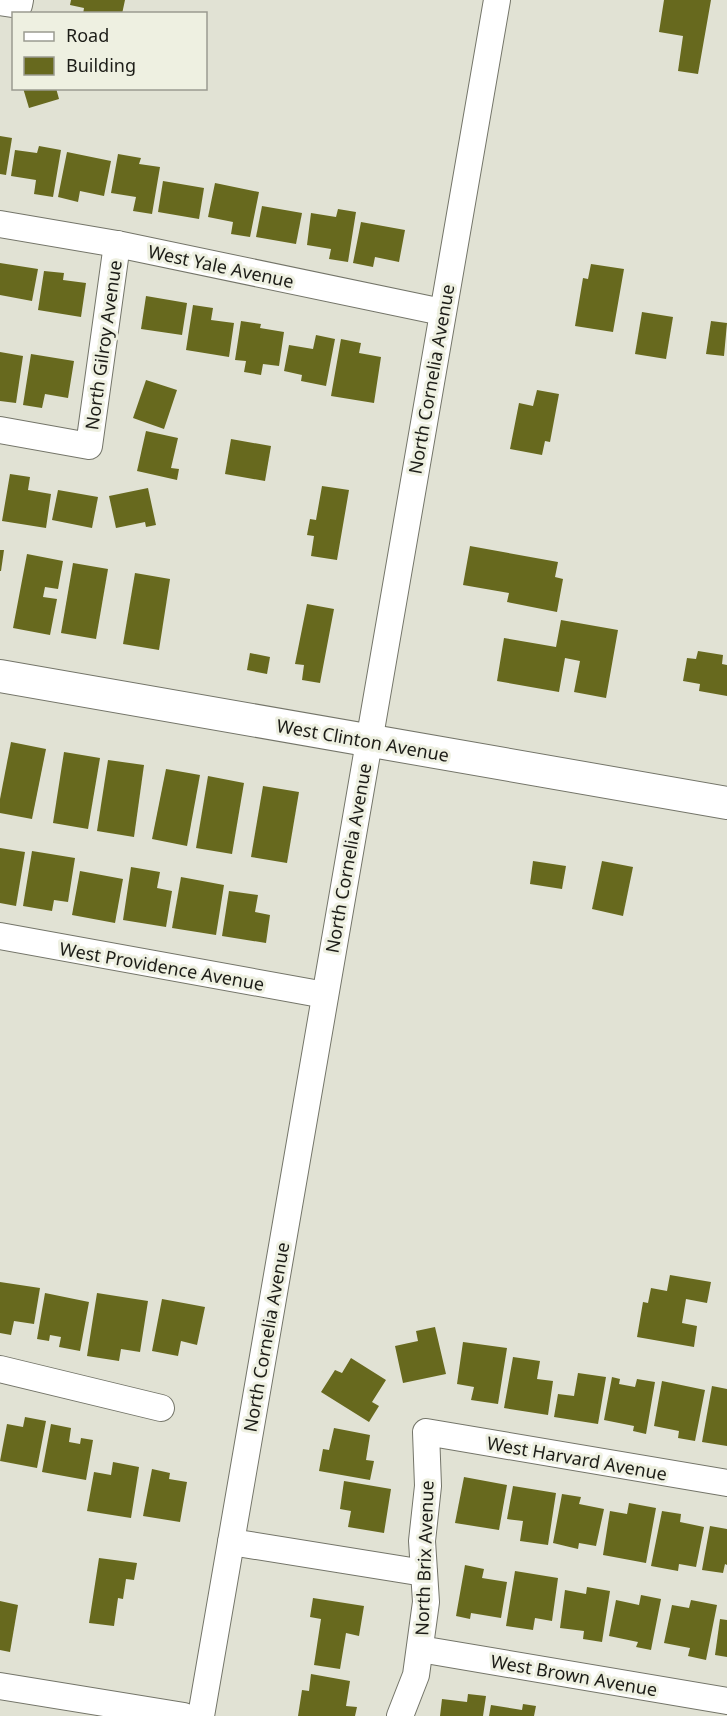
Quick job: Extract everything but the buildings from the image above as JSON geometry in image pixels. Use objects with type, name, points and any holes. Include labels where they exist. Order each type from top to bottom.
[{"type":"main road","name":"West Clinton Avenue","points":[[0,676],[727,803]]},
{"type":"street","name":"North Cornelia Avenue","points":[[201,1716],[497,0]]},
{"type":"street","name":"West Yale Avenue","points":[[0,224],[117,244],[442,312]]},
{"type":"street","name":"North Gilroy Avenue","points":[[0,430],[89,446],[117,244]]},
{"type":"street","name":"West Providence Avenue","points":[[0,936],[325,995]]},
{"type":"street","points":[[0,1369],[161,1407]]},
{"type":"street","name":"West Harvard Avenue","points":[[426,1432],[727,1483]]},
{"type":"street","name":"North Brix Avenue","points":[[400,1716],[416,1675],[426,1602],[422,1541],[428,1486],[426,1432]]},
{"type":"street","points":[[231,1542],[424,1573]]},
{"type":"street","name":"West Brown Avenue","points":[[420,1649],[727,1701]]},
{"type":"street","points":[[0,1686],[184,1716]]}]
